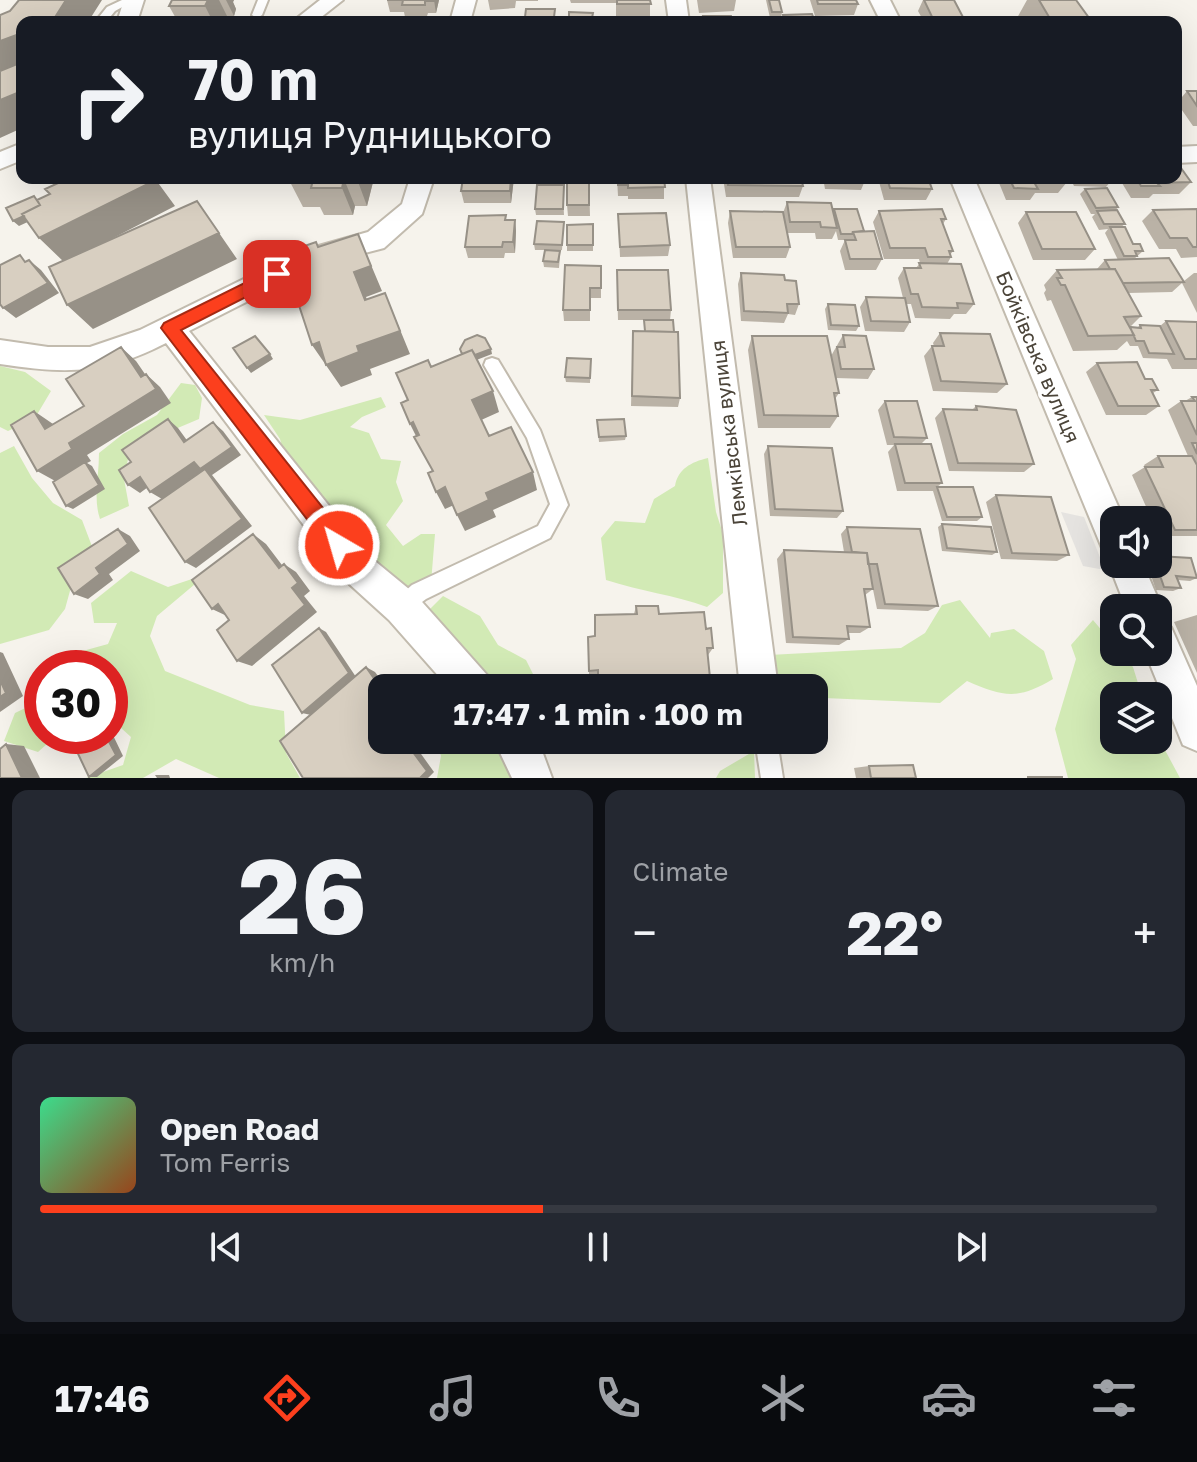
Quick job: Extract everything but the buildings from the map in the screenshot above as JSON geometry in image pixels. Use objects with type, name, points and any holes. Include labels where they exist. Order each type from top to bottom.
[{"type":"street","points":[[310,16],[333,0]]},
{"type":"street","points":[[0,352],[48,359],[90,359],[170,328],[310,258],[375,241],[413,208],[420,184]]},
{"type":"street","name":"Лемківська вулиця","points":[[699,184],[757,674]]},
{"type":"street","name":"Бойківська вулиця","points":[[965,184],[1101,506]]},
{"type":"street","points":[[170,328],[358,569],[402,607],[462,674]]},
{"type":"street","points":[[1169,666],[1197,731]]},
{"type":"street","points":[[524,754],[532,778]]},
{"type":"lane","points":[[105,16],[111,9],[132,0]]},
{"type":"lane","points":[[257,15],[263,0]]},
{"type":"lane","points":[[402,607],[419,592],[544,532],[559,505],[534,435],[492,365]]},
{"type":"lane","points":[[768,754],[772,778]]},
{"type":"green space","points":[[0,366],[25,372],[51,391],[35,418],[8,431],[0,427]]},
{"type":"green space","points":[[181,383],[195,385],[202,398],[199,419],[147,441],[129,454],[124,479],[129,506],[100,519],[97,495],[99,453],[123,434],[157,415]]},
{"type":"green space","points":[[381,397],[386,407],[362,417],[350,427],[369,433],[381,459],[401,461],[396,482],[403,501],[386,525],[403,546],[421,534],[435,534],[431,583],[402,591],[386,587],[286,463],[280,439],[264,415],[300,420]]},
{"type":"green space","points":[[14,446],[32,478],[53,503],[82,520],[93,549],[76,569],[65,609],[49,630],[0,644],[0,453]]},
{"type":"green space","points":[[708,458],[716,512],[723,534],[723,593],[707,607],[606,580],[601,538],[615,521],[645,523],[654,499],[675,486],[686,467]]},
{"type":"green space","points":[[131,571],[168,587],[207,574],[157,616],[150,636],[165,671],[250,705],[284,711],[286,753],[300,778],[219,778],[176,759],[143,778],[86,778],[123,765],[131,737],[128,734],[128,650],[86,650],[108,644],[117,623],[94,623],[91,603]]},
{"type":"green space","points":[[443,596],[480,616],[498,645],[526,660],[533,674],[457,674],[427,612]]},
{"type":"green space","points":[[960,600],[990,638],[991,633],[1014,629],[1044,651],[1053,679],[1030,690],[1011,694],[967,681],[940,703],[828,698],[828,674],[774,674],[769,655],[901,648],[925,633],[942,605]]},
{"type":"green space","points":[[1093,620],[1100,628],[1100,666],[1132,666],[1138,682],[1100,682],[1100,754],[1167,754],[1180,778],[1068,778],[1055,729],[1076,659],[1071,645]]},
{"type":"green space","points":[[24,709],[24,747],[4,741],[15,713]]},
{"type":"green space","points":[[505,754],[521,778],[437,778],[441,756]]},
{"type":"green space","points":[[754,754],[755,778],[716,778],[720,771]]},
{"type":"shaded area","points":[[1061,512],[1084,517],[1100,557],[1100,569],[1083,566]]},
{"type":"route","points":[[277,274],[170,328],[339,545]]}]
